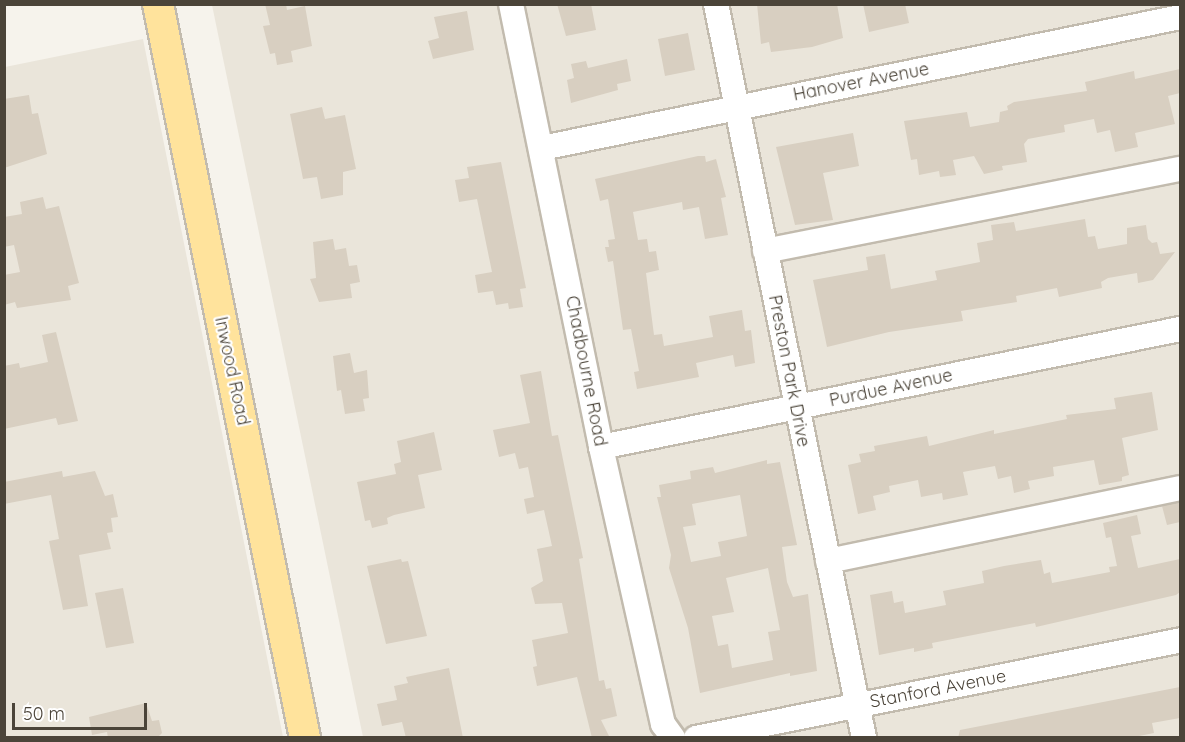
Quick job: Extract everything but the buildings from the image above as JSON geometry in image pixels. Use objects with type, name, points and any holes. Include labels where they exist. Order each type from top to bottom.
[{"type":"main road","name":"Inwood Road","points":[[158,4],[190,126],[320,738]]},
{"type":"main road","name":"Inwood Road","points":[[175,4],[190,126],[305,738]]},
{"type":"street","name":"Chadbourne Road","points":[[511,4],[601,447],[663,724],[671,736]]},
{"type":"street","name":"Preston Park Drive","points":[[716,4],[864,738]]},
{"type":"street","name":"Hanover Avenue","points":[[542,148],[1180,17]]},
{"type":"street","points":[[765,251],[1180,169]]},
{"type":"street","name":"Purdue Avenue","points":[[601,447],[1180,329]]},
{"type":"street","points":[[828,561],[1180,488]]},
{"type":"street","name":"Stanford Avenue","points":[[696,738],[1180,640]]},
{"type":"shaded area","points":[[212,5],[1180,5],[1180,737],[363,737]]},
{"type":"shaded area","points":[[143,39],[283,737],[5,738],[5,67]]}]
